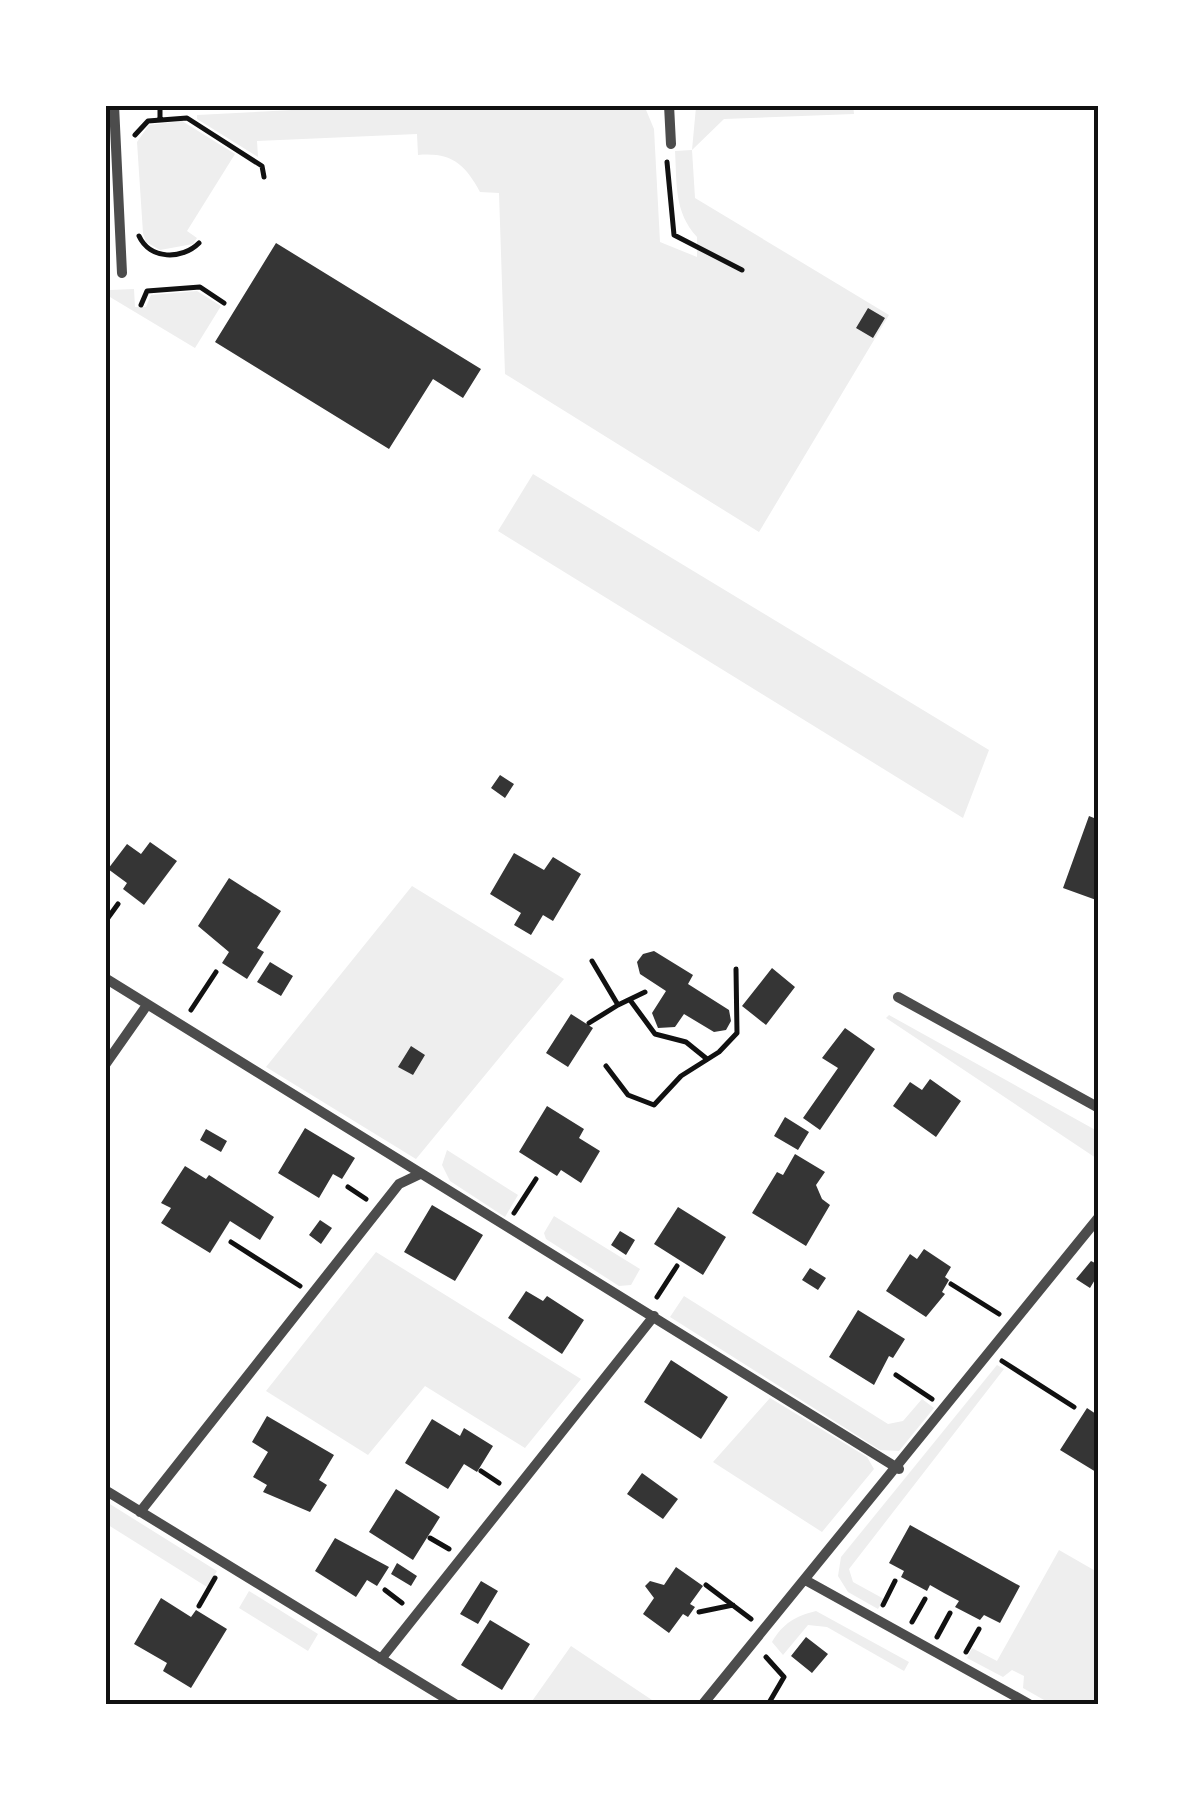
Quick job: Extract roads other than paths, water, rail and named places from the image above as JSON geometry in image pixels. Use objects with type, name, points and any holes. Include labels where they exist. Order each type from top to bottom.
[{"type":"street","points":[[114,105],[122,273]]},
{"type":"street","points":[[669,105],[671,144]]},
{"type":"street","points":[[105,978],[899,1468]]},
{"type":"street","points":[[898,997],[1099,1108]]},
{"type":"street","points":[[105,1064],[147,1004]]},
{"type":"street","points":[[140,1512],[400,1184],[420,1174]]},
{"type":"street","points":[[704,1704],[1099,1218]]},
{"type":"street","points":[[382,1658],[651,1314]]},
{"type":"street","points":[[105,1490],[455,1704]]},
{"type":"street","points":[[807,1581],[1029,1704]]}]
